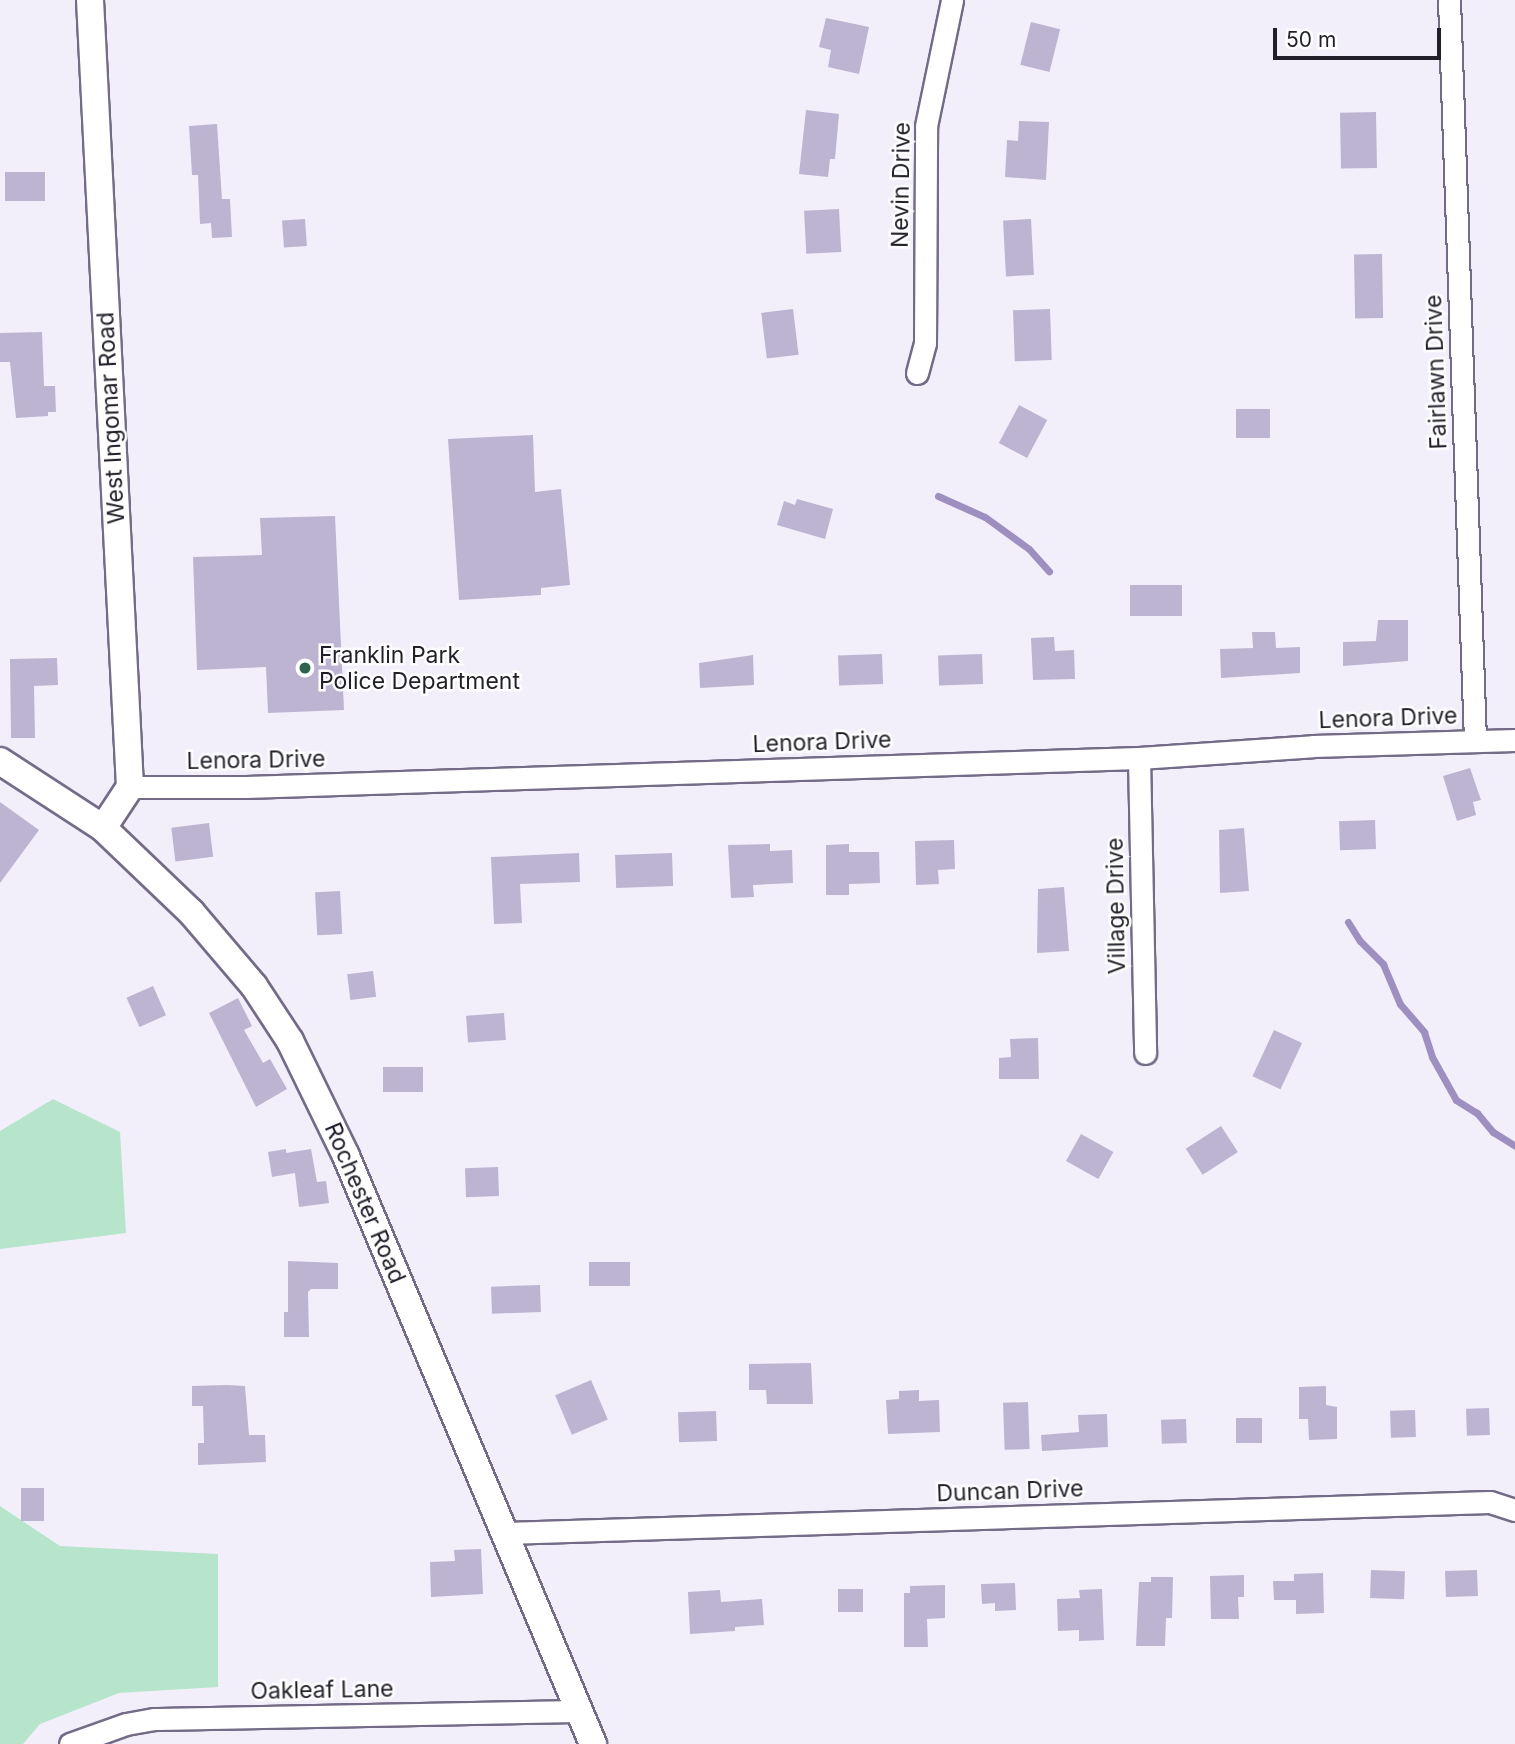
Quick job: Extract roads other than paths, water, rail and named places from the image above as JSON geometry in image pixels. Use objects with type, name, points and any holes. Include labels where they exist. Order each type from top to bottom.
[{"type":"street","name":"West Ingomar Road","points":[[90,0],[130,787]]},
{"type":"street","name":"Nevin Drive","points":[[917,373],[925,343],[926,125],[952,0]]},
{"type":"street","name":"Fairlawn Drive","points":[[1449,0],[1475,741]]},
{"type":"street","name":"Lenora Drive","points":[[130,787],[260,787],[1139,758],[1313,746],[1515,740]]},
{"type":"street","name":"Village Drive","points":[[1139,758],[1145,1053]]},
{"type":"street","name":"Rochester Road","points":[[0,761],[103,828],[199,920],[254,986],[290,1041],[346,1156],[593,1744]]},
{"type":"street","points":[[103,828],[130,787]]},
{"type":"street","name":"Duncan Drive","points":[[505,1533],[1490,1502],[1515,1510]]},
{"type":"street","name":"Oakleaf Lane","points":[[70,1744],[127,1724],[155,1719],[579,1711]]},
{"type":"waterway","points":[[938,496],[985,517],[1029,549],[1049,571]]},
{"type":"waterway","points":[[1348,922],[1360,941],[1383,964],[1400,1004],[1424,1032],[1432,1057],[1456,1100],[1477,1113],[1493,1132],[1515,1146]]},
{"type":"place","name":"Franklin Park Police Department","points":[[305,668]]}]
